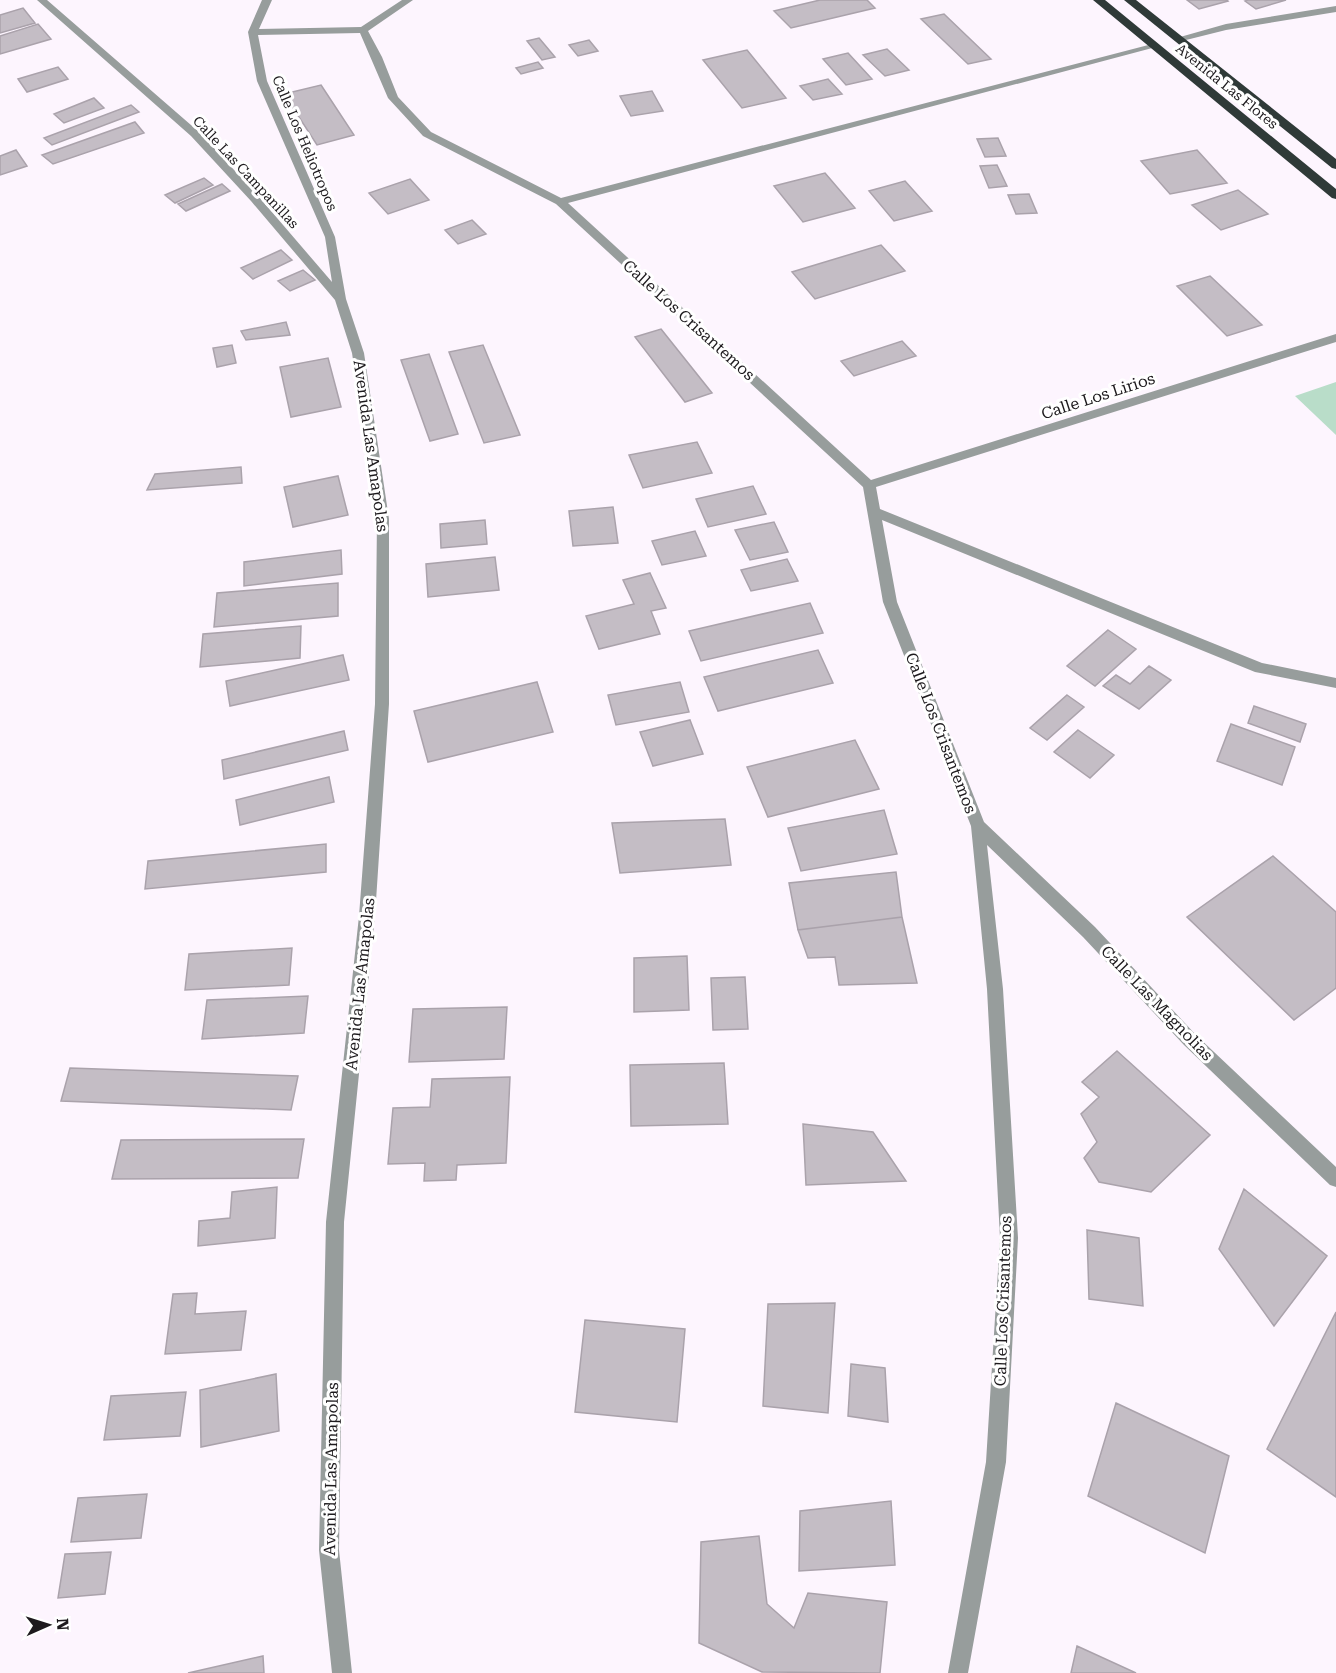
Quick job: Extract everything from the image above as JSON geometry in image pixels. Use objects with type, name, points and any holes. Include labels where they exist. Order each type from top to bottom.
[{"type":"highway","name":"Avenida Las Flores","points":[[1098,0],[1336,195]]},
{"type":"highway","name":"Avenida Las Flores","points":[[1129,0],[1336,165]]},
{"type":"street","name":"Calle Las Campanillas","points":[[42,0],[195,134],[255,199],[340,299]]},
{"type":"street","points":[[267,0],[253,32],[363,30],[408,0]]},
{"type":"street","points":[[1178,39],[1226,27],[1336,9]]},
{"type":"street","name":"Calle Los Crisantemos","points":[[363,30],[377,57],[393,99],[427,134],[560,202],[869,485],[890,602],[978,826],[995,989],[1009,1238],[996,1462],[958,1673]]},
{"type":"street","name":"Calle Los Heliotropos","points":[[253,32],[262,81],[330,237],[340,299]]},
{"type":"street","points":[[560,202],[1154,45]]},
{"type":"street","name":"Avenida Las Amapolas","points":[[340,299],[358,353],[383,519],[382,704],[369,893],[335,1222],[329,1550],[342,1673]]},
{"type":"street","name":"Calle Los Lirios","points":[[869,485],[1336,338]]},
{"type":"street","points":[[874,512],[1260,668],[1336,683]]},
{"type":"street","name":"Calle Las Magnolias","points":[[978,826],[1089,932],[1190,1040],[1336,1179]]},
{"type":"green space","points":[[1336,382],[1336,435],[1295,396]]},
{"type":"building","points":[[820,0],[867,0],[875,8],[791,28],[774,11]]},
{"type":"building","points":[[1187,0],[1227,0],[1228,1],[1199,9]]},
{"type":"building","points":[[1286,0],[1256,9],[1245,1]]},
{"type":"building","points":[[23,8],[35,23],[0,33],[0,15]]},
{"type":"building","points":[[944,14],[991,59],[968,64],[921,19]]},
{"type":"building","points":[[38,24],[51,39],[0,54],[0,36]]},
{"type":"building","points":[[539,38],[555,57],[542,60],[527,41]]},
{"type":"building","points":[[589,40],[598,51],[578,56],[569,45]]},
{"type":"building","points":[[887,49],[909,70],[885,76],[863,55]]},
{"type":"building","points":[[747,50],[786,98],[742,108],[703,60]]},
{"type":"building","points":[[848,53],[872,79],[846,85],[823,59]]},
{"type":"building","points":[[538,62],[543,68],[521,74],[516,68]]},
{"type":"building","points":[[58,67],[68,79],[27,92],[18,79]]},
{"type":"building","points":[[828,79],[842,94],[813,100],[800,86]]},
{"type":"building","points":[[321,85],[354,135],[317,145],[284,94]]},
{"type":"building","points":[[652,91],[663,111],[631,116],[620,96]]},
{"type":"building","points":[[94,98],[104,108],[64,123],[54,114]]},
{"type":"building","points":[[131,105],[139,112],[52,145],[44,138]]},
{"type":"building","points":[[135,122],[144,133],[53,164],[42,155]]},
{"type":"building","points":[[998,138],[1006,156],[985,157],[977,139]]},
{"type":"building","points":[[16,150],[27,166],[0,175],[0,156]]},
{"type":"building","points":[[1197,150],[1227,183],[1170,194],[1141,161]]},
{"type":"building","points":[[997,165],[1007,186],[989,188],[980,166]]},
{"type":"building","points":[[825,173],[855,208],[803,222],[774,186]]},
{"type":"building","points":[[204,178],[213,185],[175,203],[165,195]]},
{"type":"building","points":[[410,179],[429,200],[388,214],[369,193]]},
{"type":"building","points":[[905,181],[932,211],[894,221],[869,191]]},
{"type":"building","points":[[222,184],[230,191],[186,211],[178,204]]},
{"type":"building","points":[[1238,190],[1268,214],[1221,230],[1192,205]]},
{"type":"building","points":[[1029,194],[1037,213],[1016,214],[1008,195]]},
{"type":"building","points":[[472,220],[486,234],[458,244],[445,230]]},
{"type":"building","points":[[881,245],[905,271],[815,299],[792,272]]},
{"type":"building","points":[[281,250],[292,260],[253,279],[241,268]]},
{"type":"building","points":[[303,270],[315,280],[290,291],[278,281]]},
{"type":"building","points":[[1210,276],[1262,325],[1227,336],[1177,286]]},
{"type":"building","points":[[286,322],[290,335],[246,340],[241,331]]},
{"type":"building","points":[[661,329],[712,393],[685,402],[635,337]]},
{"type":"building","points":[[902,341],[916,356],[854,376],[841,361]]},
{"type":"building","points":[[232,345],[236,363],[217,367],[213,348]]},
{"type":"building","points":[[483,345],[520,435],[484,443],[449,352]]},
{"type":"building","points":[[429,354],[458,434],[430,441],[401,360]]},
{"type":"building","points":[[328,358],[341,407],[291,417],[280,367]]},
{"type":"building","points":[[697,442],[712,473],[643,488],[629,455]]},
{"type":"building","points":[[241,467],[242,483],[147,490],[155,474]]},
{"type":"building","points":[[338,476],[348,515],[293,527],[284,487]]},
{"type":"building","points":[[753,486],[766,514],[708,527],[696,499]]},
{"type":"building","points":[[613,507],[618,543],[573,546],[569,511]]},
{"type":"building","points":[[485,520],[487,544],[441,548],[440,524]]},
{"type":"building","points":[[774,522],[788,552],[750,560],[735,530]]},
{"type":"building","points":[[695,531],[706,556],[662,565],[652,541]]},
{"type":"building","points":[[341,550],[342,574],[244,586],[244,562]]},
{"type":"building","points":[[495,557],[499,590],[428,597],[426,564]]},
{"type":"building","points":[[787,559],[798,581],[751,591],[741,570]]},
{"type":"building","points":[[650,573],[666,608],[651,611],[660,634],[599,649],[586,616],[634,604],[623,580]]},
{"type":"building","points":[[338,583],[338,616],[214,627],[217,593]]},
{"type":"building","points":[[810,603],[823,633],[701,661],[689,631]]},
{"type":"building","points":[[301,626],[300,658],[200,667],[203,634]]},
{"type":"building","points":[[1108,630],[1136,649],[1095,686],[1067,666]]},
{"type":"building","points":[[818,650],[833,683],[718,711],[704,677]]},
{"type":"building","points":[[343,655],[349,680],[230,706],[226,681]]},
{"type":"building","points":[[1149,666],[1171,680],[1139,709],[1103,686],[1116,675],[1130,684]]},
{"type":"building","points":[[537,682],[553,732],[428,762],[414,711]]},
{"type":"building","points":[[680,682],[689,712],[616,725],[608,695]]},
{"type":"building","points":[[1067,695],[1084,707],[1047,740],[1030,728]]},
{"type":"building","points":[[1254,706],[1306,724],[1300,742],[1248,723]]},
{"type":"building","points":[[690,720],[703,754],[653,766],[640,732]]},
{"type":"building","points":[[1231,724],[1295,747],[1282,785],[1217,761]]},
{"type":"building","points":[[1078,730],[1114,755],[1090,778],[1054,752]]},
{"type":"building","points":[[344,731],[348,750],[224,779],[222,760]]},
{"type":"building","points":[[855,740],[879,789],[768,817],[747,767]]},
{"type":"building","points":[[329,777],[334,802],[240,825],[236,800]]},
{"type":"building","points":[[884,810],[897,854],[801,871],[788,828]]},
{"type":"building","points":[[725,819],[731,865],[620,873],[612,823]]},
{"type":"building","points":[[326,844],[326,872],[145,889],[148,861]]},
{"type":"building","points":[[1273,856],[1336,912],[1336,988],[1294,1020],[1187,917]]},
{"type":"building","points":[[896,872],[902,917],[798,930],[789,883]]},
{"type":"building","points":[[902,917],[917,983],[839,985],[835,957],[808,958],[798,930]]},
{"type":"building","points":[[292,948],[289,985],[185,990],[189,954]]},
{"type":"building","points":[[687,956],[689,1010],[634,1012],[634,958]]},
{"type":"building","points":[[745,977],[748,1029],[713,1030],[711,978]]},
{"type":"building","points":[[308,996],[304,1033],[202,1039],[207,1000]]},
{"type":"building","points":[[507,1007],[504,1059],[409,1062],[413,1009]]},
{"type":"building","points":[[1117,1051],[1210,1135],[1151,1192],[1099,1182],[1084,1158],[1097,1142],[1081,1114],[1099,1097],[1082,1082]]},
{"type":"building","points":[[724,1063],[728,1124],[631,1126],[630,1065]]},
{"type":"building","points":[[70,1068],[298,1076],[291,1110],[61,1101]]},
{"type":"building","points":[[510,1077],[506,1163],[457,1165],[456,1180],[424,1181],[425,1163],[388,1164],[393,1108],[430,1107],[432,1079]]},
{"type":"building","points":[[803,1124],[873,1132],[906,1181],[806,1185]]},
{"type":"building","points":[[304,1139],[298,1178],[112,1179],[121,1140]]},
{"type":"building","points":[[277,1187],[275,1238],[198,1246],[199,1221],[230,1218],[232,1192]]},
{"type":"building","points":[[1244,1189],[1327,1256],[1274,1326],[1219,1249]]},
{"type":"building","points":[[1087,1230],[1139,1238],[1143,1306],[1089,1299]]},
{"type":"building","points":[[197,1293],[195,1314],[246,1311],[241,1350],[165,1354],[173,1294]]},
{"type":"building","points":[[835,1303],[828,1413],[763,1406],[768,1304]]},
{"type":"building","points":[[1336,1312],[1336,1497],[1267,1449]]},
{"type":"building","points":[[585,1320],[685,1329],[677,1422],[575,1412]]},
{"type":"building","points":[[851,1364],[885,1368],[888,1422],[848,1416]]},
{"type":"building","points":[[276,1374],[279,1431],[201,1447],[200,1390]]},
{"type":"building","points":[[186,1392],[180,1436],[104,1440],[111,1396]]},
{"type":"building","points":[[1116,1403],[1229,1456],[1205,1553],[1088,1496]]},
{"type":"building","points":[[147,1494],[141,1538],[71,1542],[78,1498]]},
{"type":"building","points":[[891,1501],[895,1565],[799,1571],[800,1511]]},
{"type":"building","points":[[759,1536],[767,1604],[794,1628],[808,1593],[887,1602],[880,1673],[762,1672],[699,1643],[701,1542]]},
{"type":"building","points":[[111,1552],[105,1594],[58,1598],[65,1554]]},
{"type":"building","points":[[1077,1646],[1136,1673],[1071,1673]]},
{"type":"building","points":[[263,1656],[264,1673],[188,1673]]}]
